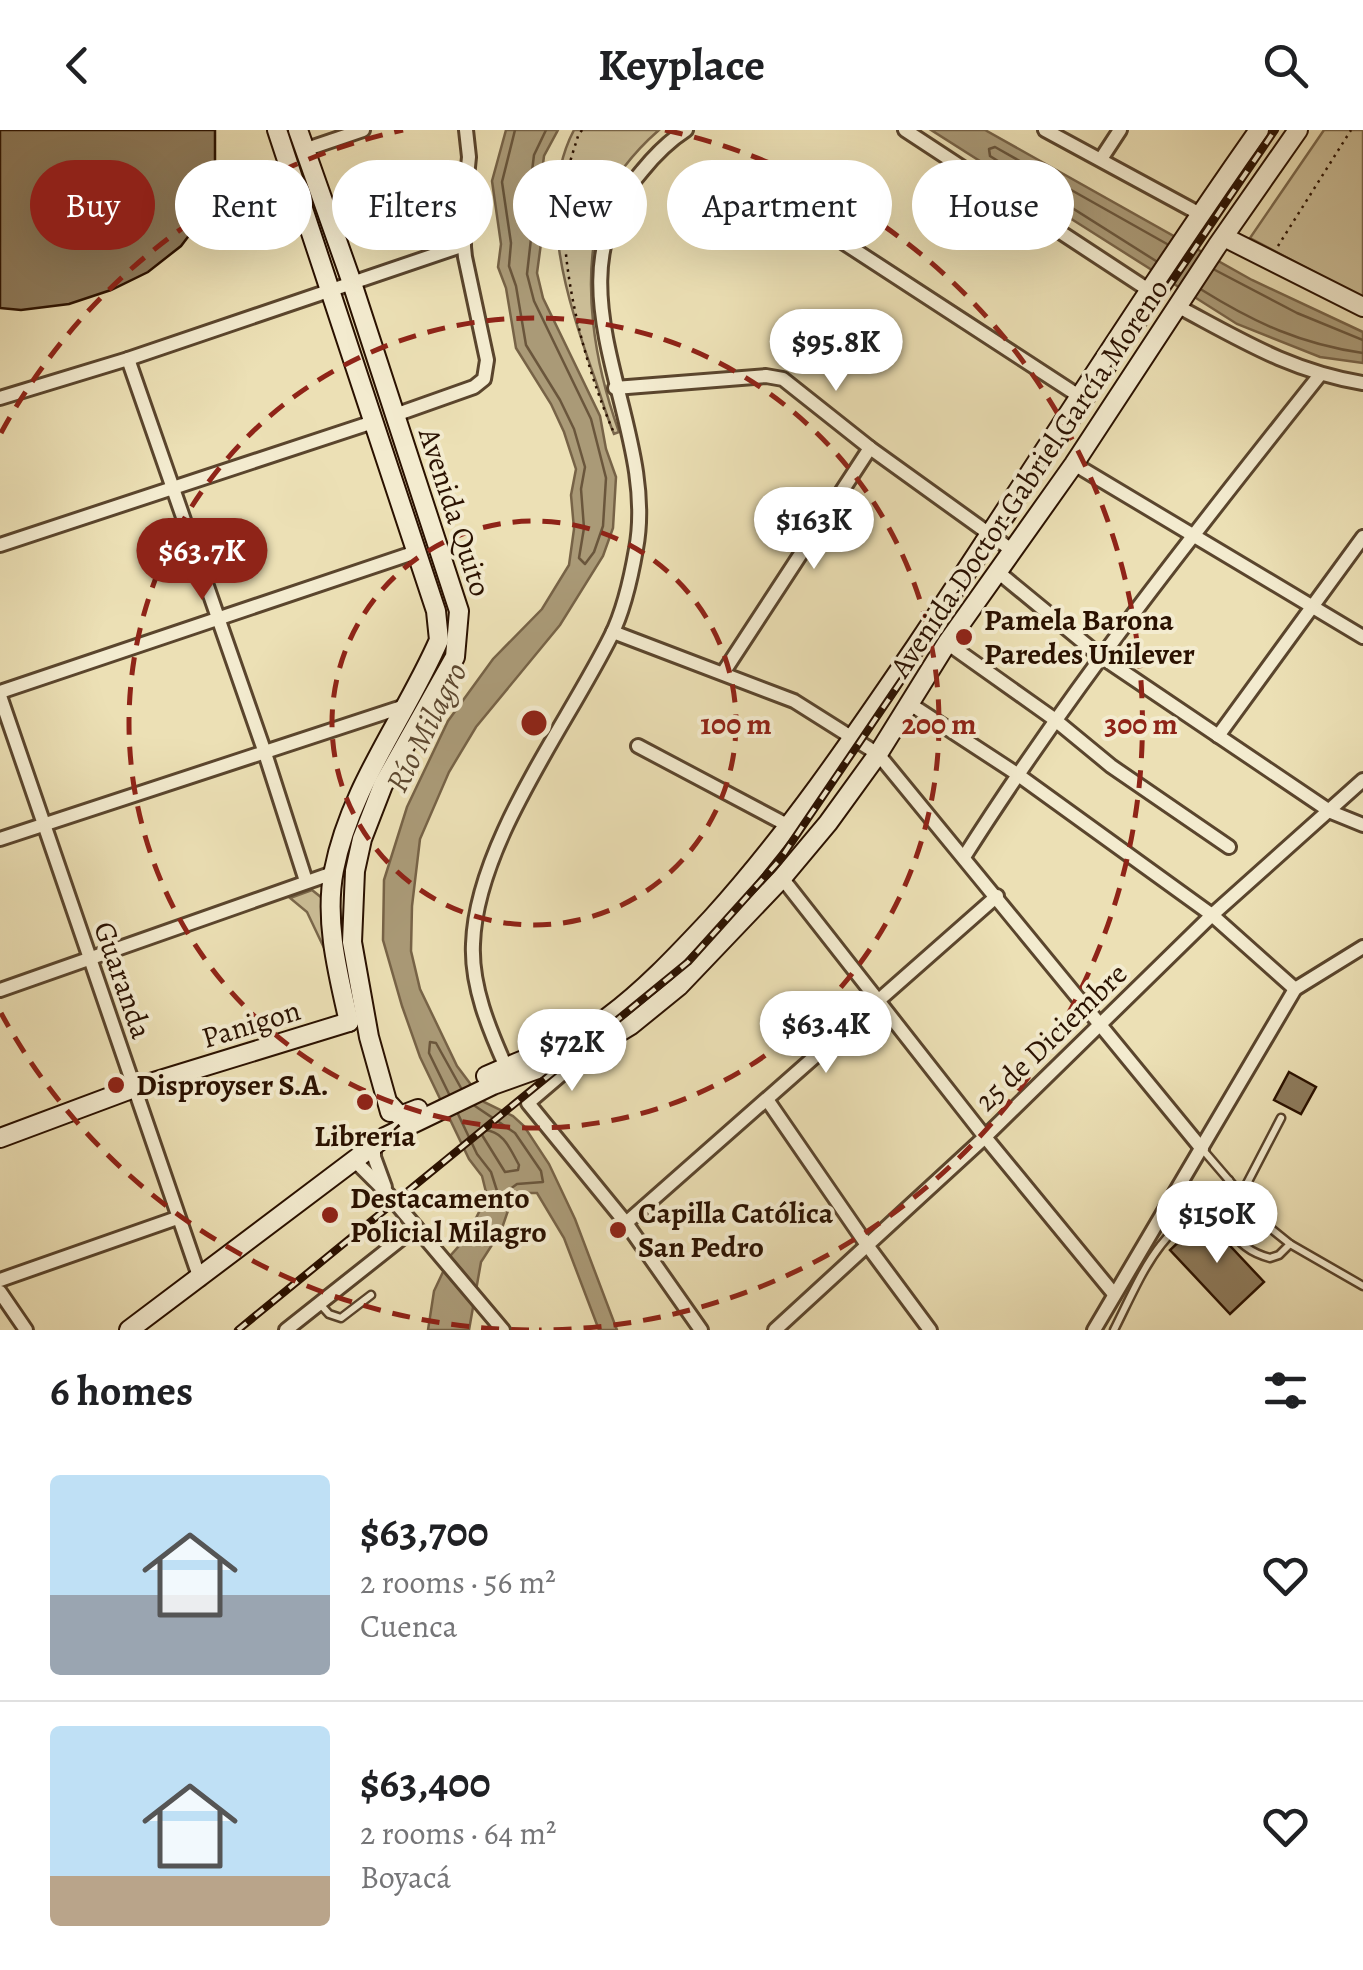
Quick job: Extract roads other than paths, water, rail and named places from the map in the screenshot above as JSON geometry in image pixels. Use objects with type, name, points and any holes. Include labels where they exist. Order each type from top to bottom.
[{"type":"main road","name":"Avenida Quito","points":[[277,130],[436,611],[439,640],[355,807],[334,873],[332,929],[349,1022]]},
{"type":"main road","name":"Avenida Quito","points":[[298,130],[455,597],[460,626],[454,657],[403,746],[370,815],[355,870],[352,942],[369,1037],[405,1114]]},
{"type":"main road","name":"Avenida Doctor Gabriel García Moreno","points":[[490,1080],[506,1067],[576,1039],[611,1014],[664,970],[766,858],[858,739],[1195,221],[1260,130]]},
{"type":"main road","name":"Avenida Doctor Gabriel García Moreno","points":[[129,1330],[380,1141],[405,1114],[490,1080],[588,1052],[679,986],[782,878],[878,754],[946,643],[1074,464],[1298,130]]},
{"type":"main road","points":[[1221,242],[1363,306]]},
{"type":"main road","points":[[349,1022],[369,1037]]},
{"type":"main road","name":"Panigon","points":[[0,1138],[134,1088],[349,1022]]},
{"type":"street","points":[[304,150],[363,130]]},
{"type":"street","points":[[506,1067],[481,1000],[474,966],[479,900],[501,837],[613,632],[637,544],[640,498],[615,388],[600,288],[604,240],[616,205],[632,182],[657,153],[686,130]]},
{"type":"street","points":[[905,130],[1154,284]]},
{"type":"street","points":[[1045,130],[1101,159],[1195,221]]},
{"type":"street","points":[[1101,159],[1120,130]]},
{"type":"street","points":[[466,160],[467,133]]},
{"type":"street","points":[[0,398],[128,359],[449,250]]},
{"type":"street","points":[[395,415],[474,387],[484,379],[487,360],[465,250]]},
{"type":"street","points":[[855,250],[1082,398]]},
{"type":"street","points":[[1180,302],[1265,353],[1319,376],[1363,383]]},
{"type":"street","points":[[128,359],[306,882]]},
{"type":"street","points":[[615,388],[766,376],[783,379],[870,448],[1013,550]]},
{"type":"street","points":[[964,857],[1100,656],[1319,376]]},
{"type":"street","points":[[0,545],[373,422]]},
{"type":"street","points":[[723,673],[870,448]]},
{"type":"street","points":[[1074,464],[1363,637]]},
{"type":"street","points":[[1218,736],[1363,537]]},
{"type":"street","points":[[0,694],[416,552]]},
{"type":"street","points":[[998,572],[1100,656],[1330,812],[1363,825]]},
{"type":"street","points":[[613,632],[794,701],[878,754],[1202,1149]]},
{"type":"street","points":[[946,643],[1054,719],[1111,766],[1229,847]]},
{"type":"street","name":"Guaranda","points":[[0,694],[200,1279]]},
{"type":"street","points":[[910,704],[1017,774],[1212,915],[1295,989]]},
{"type":"street","points":[[0,839],[405,706]]},
{"type":"street","points":[[638,746],[789,826]]},
{"type":"street","name":"25 de Diciembre","points":[[775,1330],[984,1137],[1212,915],[1363,780]]},
{"type":"street","points":[[0,990],[334,873]]},
{"type":"street","points":[[782,878],[984,1137],[1114,1294]]},
{"type":"street","points":[[626,1223],[997,896]]},
{"type":"street","points":[[1094,1330],[1295,989],[1363,947]]},
{"type":"street","points":[[588,1052],[528,1104],[626,1223],[701,1330]]},
{"type":"street","points":[[768,1101],[930,1330]]},
{"type":"street","points":[[380,1141],[377,1167],[388,1194]]},
{"type":"street","points":[[354,1161],[388,1194],[503,1330]]},
{"type":"street","points":[[0,1280],[177,1218]]},
{"type":"street","points":[[289,1329],[416,1227]]},
{"type":"street","points":[[0,1292],[26,1330]]},
{"type":"lane","points":[[1241,1195],[1281,1118]]},
{"type":"lane","points":[[1202,1149],[1290,1244],[1363,1286]]},
{"type":"lane","points":[[1229,1180],[1223,1212],[1230,1229],[1246,1246],[1270,1258],[1280,1255],[1290,1244]]},
{"type":"lane","points":[[1114,1330],[1157,1248],[1192,1212],[1223,1197]]},
{"type":"lane","points":[[319,1303],[329,1314],[341,1318],[371,1294]]},
{"type":"water","points":[[506,130],[558,130],[543,160],[513,160],[513,250],[540,250],[537,273],[543,298],[600,416],[616,477],[613,528],[603,556],[560,625],[476,727],[449,772],[420,839],[411,951],[420,989],[457,1066],[484,1102],[524,1126],[549,1164],[575,1219],[617,1330],[599,1330],[564,1238],[537,1193],[520,1193],[512,1199],[501,1231],[481,1262],[469,1330],[428,1330],[434,1291],[487,1196],[482,1176],[469,1159],[420,1057],[383,940],[384,880],[407,807],[448,721],[493,659],[542,609],[569,565],[574,529],[571,495],[576,469],[551,404],[516,348],[506,288],[498,267],[501,244],[493,177]]},
{"type":"water","points":[[931,130],[985,130],[1038,160],[978,160]]},
{"type":"water","points":[[1074,180],[1252,280],[1363,332],[1363,363],[1320,357],[1237,324],[1074,221]]},
{"type":"railway","points":[[238,1330],[688,962],[779,861],[1275,130]]},
{"type":"place","name":"Pamela Barona Paredes Unilever","points":[[964,637]]},
{"type":"place","name":"Disproyser S.A.","points":[[116,1085]]},
{"type":"place","name":"Librería","points":[[365,1102]]},
{"type":"place","name":"Destacamento Policial Milagro","points":[[330,1215]]},
{"type":"place","name":"Capilla Católica San Pedro","points":[[618,1230]]},
{"type":"water label","name":"Río Milagro","points":[[426,727]]}]
